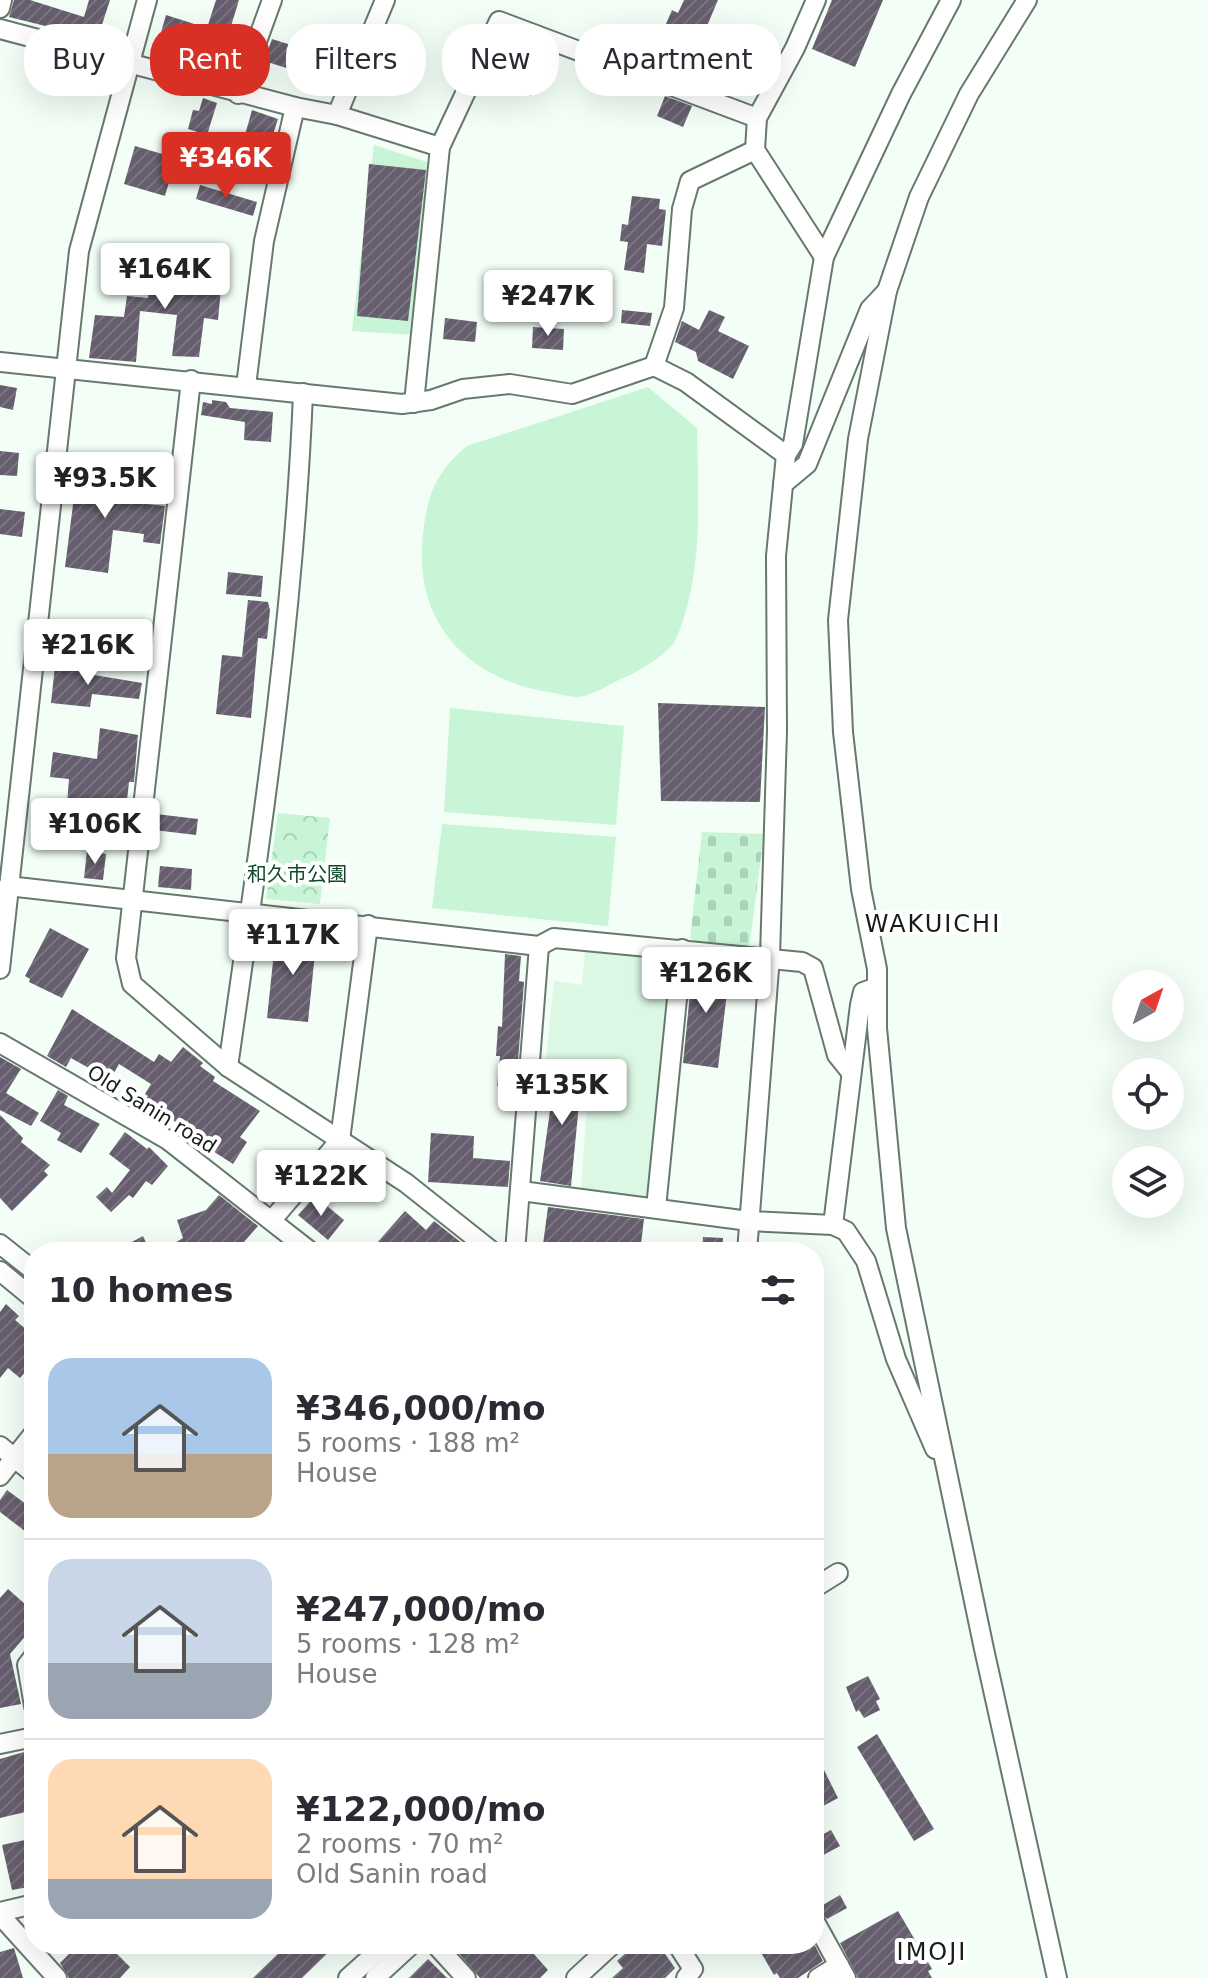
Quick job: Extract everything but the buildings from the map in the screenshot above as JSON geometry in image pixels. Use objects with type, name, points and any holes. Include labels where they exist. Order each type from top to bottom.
[{"type":"street","points":[[0,8],[2,0]]},
{"type":"street","points":[[134,40],[147,0]]},
{"type":"street","points":[[263,24],[272,0]]},
{"type":"street","points":[[337,115],[385,0]]},
{"type":"street","points":[[816,0],[795,48],[757,118],[755,150],[824,257]]},
{"type":"street","points":[[748,1242],[770,956],[777,731],[776,556],[786,455],[793,444],[824,257],[901,94],[951,0]]},
{"type":"street","points":[[1027,0],[969,94],[919,197],[887,291],[858,439],[838,620],[843,732],[861,889],[877,969],[877,1028],[896,1228],[1057,1978]]},
{"type":"street","points":[[414,403],[440,147],[499,21],[757,118]]},
{"type":"street","points":[[0,29],[24,36]]},
{"type":"street","points":[[0,969],[8,886],[8,813],[79,251],[118,96]]},
{"type":"street","points":[[247,96],[337,115],[440,147]]},
{"type":"street","points":[[246,386],[264,241],[295,107]]},
{"type":"street","points":[[654,366],[674,308],[682,209],[690,181],[755,150]]},
{"type":"street","points":[[783,484],[807,464],[870,309],[887,291]]},
{"type":"street","points":[[0,362],[414,403],[463,389],[510,384],[572,394],[654,366],[686,382],[786,455]]},
{"type":"street","points":[[191,380],[126,958],[132,984],[228,1067],[406,1183],[480,1242]]},
{"type":"street","points":[[228,1067],[286,633],[299,496],[303,393]]},
{"type":"street","points":[[8,886],[539,946],[554,938],[770,956],[802,962],[813,968],[837,1055],[849,1070]]},
{"type":"street","points":[[272,1220],[340,1140],[368,925]]},
{"type":"street","points":[[516,1242],[539,946]]},
{"type":"street","points":[[656,1208],[682,949]]},
{"type":"street","points":[[833,1225],[849,1070],[863,992],[877,987]]},
{"type":"street","name":"Old Sanin road","points":[[0,1043],[168,1140],[299,1242]]},
{"type":"street","points":[[521,1191],[749,1221],[833,1225],[846,1231],[866,1261],[896,1359],[949,1478]]},
{"type":"street","points":[[0,1244],[24,1263]]},
{"type":"street","points":[[0,1271],[24,1291]]},
{"type":"street","points":[[0,1476],[7,1452],[24,1440]]},
{"type":"street","points":[[7,1452],[24,1466]]},
{"type":"street","points":[[824,1582],[838,1573]]},
{"type":"street","points":[[0,1744],[24,1739]]},
{"type":"street","points":[[24,1907],[0,1913],[24,1940]]},
{"type":"street","points":[[818,1978],[842,1972],[824,1939]]},
{"type":"street","points":[[36,1954],[57,1978]]},
{"type":"street","points":[[348,1978],[375,1954]]},
{"type":"street","points":[[375,1978],[401,1954]]},
{"type":"street","points":[[444,1954],[466,1978]]},
{"type":"street","points":[[576,1978],[602,1954]]},
{"type":"street","points":[[682,1954],[692,1975]]},
{"type":"shaded area","points":[[585,950],[677,957],[648,1198],[581,1190],[589,1076],[545,1070],[554,981],[582,985]]},
{"type":"green space","points":[[374,145],[436,165],[416,335],[352,331]]},
{"type":"green space","points":[[648,387],[697,428],[695,562],[685,615],[676,639],[667,651],[645,667],[578,697],[518,685],[492,674],[469,659],[451,640],[436,618],[427,593],[422,566],[423,535],[427,508],[435,485],[448,465],[467,446]]},
{"type":"green space","points":[[450,708],[624,726],[616,825],[444,812]]},
{"type":"green space","name":"和久市公園","points":[[278,813],[330,818],[320,904],[266,899]]},
{"type":"green space","points":[[442,824],[616,837],[608,926],[432,908]]},
{"type":"green space","points":[[702,832],[764,834],[747,946],[695,942],[690,938]]},
{"type":"district","name":"WAKUICHI","points":[[933,924]]},
{"type":"district","name":"IMOJI","points":[[932,1952]]}]
